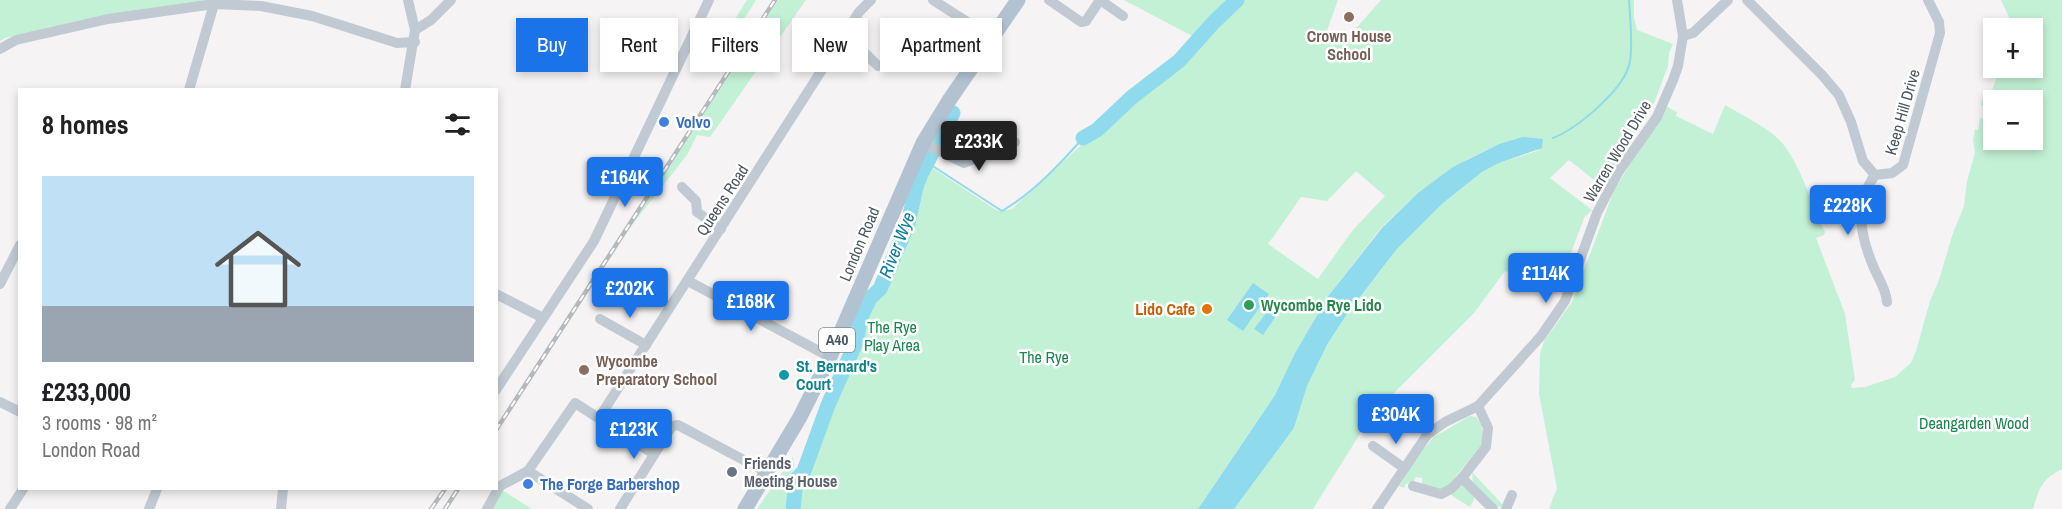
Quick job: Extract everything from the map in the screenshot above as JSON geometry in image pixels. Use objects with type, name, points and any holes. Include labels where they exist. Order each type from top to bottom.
[{"type":"main road","name":"London Road","points":[[1002,23],[1018,0]]},
{"type":"main road","name":"London Road","points":[[745,509],[800,417],[830,357],[923,143],[969,72]]},
{"type":"street","points":[[405,88],[415,42],[415,30],[408,0]]},
{"type":"street","points":[[415,30],[430,20],[451,0]]},
{"type":"street","points":[[498,387],[594,241],[709,0]]},
{"type":"street","name":"Queens Road","points":[[855,18],[871,0]]},
{"type":"street","points":[[933,0],[961,18]]},
{"type":"street","points":[[1049,0],[1081,22],[1086,21],[1100,0],[1123,16]]},
{"type":"street","name":"Warren Wood Drive","points":[[1377,509],[1427,435],[1445,422],[1478,406],[1541,336],[1565,300],[1597,213],[1619,171],[1657,117],[1678,66],[1683,36],[1677,0]]},
{"type":"street","points":[[1683,36],[1693,33],[1728,0]]},
{"type":"street","name":"Keep Hill Drive","points":[[1747,0],[1839,95],[1851,122],[1863,161],[1875,175],[1892,173],[1904,165],[1940,33],[1939,22],[1928,0]]},
{"type":"street","points":[[0,49],[16,40],[108,19],[214,4],[261,6],[312,16],[396,43],[415,42]]},
{"type":"street","points":[[190,88],[214,4]]},
{"type":"street","points":[[868,56],[878,66]]},
{"type":"street","name":"Queens Road","points":[[599,418],[822,72]]},
{"type":"street","points":[[923,143],[964,163],[1015,142]]},
{"type":"street","points":[[1875,175],[1866,187],[1862,198],[1863,240],[1887,293],[1887,302]]},
{"type":"street","points":[[682,187],[696,201],[697,212],[721,229]]},
{"type":"street","points":[[0,284],[18,249]]},
{"type":"street","points":[[688,281],[830,357]]},
{"type":"street","points":[[498,295],[543,318]]},
{"type":"street","points":[[600,319],[646,345]]},
{"type":"street","points":[[0,402],[18,411]]},
{"type":"street","points":[[498,490],[500,486],[528,471],[575,403],[654,454]]},
{"type":"street","points":[[1413,486],[1442,494],[1462,478],[1486,447],[1488,428],[1478,406]]},
{"type":"street","points":[[620,509],[672,426],[678,424],[768,473]]},
{"type":"street","points":[[1373,446],[1404,468]]},
{"type":"street","points":[[528,471],[588,509]]},
{"type":"street","points":[[1462,478],[1493,509]]},
{"type":"street","points":[[10,509],[22,490]]},
{"type":"street","points":[[149,509],[157,490]]},
{"type":"street","points":[[281,509],[284,490]]},
{"type":"street","points":[[487,509],[498,490]]},
{"type":"street","points":[[1506,509],[1512,495]]},
{"type":"green space","points":[[0,0],[212,0],[105,15],[0,41]]},
{"type":"green space","points":[[747,0],[756,0],[744,18],[736,18]]},
{"type":"green space","points":[[778,0],[806,0],[780,37],[780,18],[766,18]]},
{"type":"green space","points":[[1124,0],[1229,0],[1194,37]]},
{"type":"green space","name":"The Rye","points":[[1244,0],[1338,0],[1326,33],[1345,41],[1381,0],[1634,0],[1637,30],[1673,44],[1669,53],[1668,66],[1654,103],[1629,139],[1603,187],[1569,160],[1550,178],[1592,210],[1584,218],[1556,293],[1505,271],[1474,313],[1371,416],[1313,509],[1234,509],[1294,428],[1307,386],[1328,343],[1396,250],[1443,203],[1482,172],[1499,163],[1540,150],[1499,144],[1468,159],[1418,193],[1381,228],[1329,295],[1295,353],[1275,395],[1198,509],[794,509],[795,498],[852,347],[901,245],[920,189],[931,167],[996,210],[1012,209],[1088,139],[1090,140],[1109,126],[1113,119],[1188,57],[1212,29]],"holes":[[[1356,171],[1385,196],[1352,231],[1318,279],[1268,244],[1301,197],[1327,201]]]},
{"type":"green space","name":"Deangarden Wood","points":[[2001,0],[2062,0],[2062,469],[2042,485],[2033,509],[1549,509],[1557,488],[1539,394],[1540,354],[1544,341],[1572,302],[1613,193],[1664,105],[1677,112],[1676,116],[1713,134],[1725,105],[1778,138],[1790,154],[1825,232],[1824,235],[1816,238],[1845,314],[1855,380],[1851,385],[1852,388],[1865,387],[1895,377],[1911,363],[1930,301],[1964,206],[1967,181],[1975,153],[1973,140],[1975,129],[1978,130],[1980,118],[1983,118],[1983,150],[2043,150],[2043,90],[1992,90],[1996,78],[2043,78],[2043,18],[2009,18]]},
{"type":"green space","points":[[731,72],[756,72],[710,137],[697,135],[687,155],[625,234]]},
{"type":"green space","points":[[1470,416],[1476,417],[1482,427],[1481,446],[1446,488],[1430,488],[1422,483],[1422,478],[1416,477],[1404,488],[1399,486],[1416,458],[1434,437]]},
{"type":"green space","points":[[793,457],[794,465],[785,509],[757,509]]},
{"type":"green space","points":[[1472,472],[1503,505],[1501,507],[1496,506],[1473,482]]},
{"type":"green space","points":[[1463,485],[1475,497],[1470,507],[1451,495]]},
{"type":"green space","points":[[502,490],[532,509],[491,509]]},
{"type":"water","points":[[1523,137],[1543,139],[1542,148],[1499,163],[1482,172],[1443,203],[1396,250],[1328,343],[1307,386],[1294,428],[1234,509],[1198,509],[1275,395],[1295,353],[1329,295],[1382,228],[1418,193],[1453,167],[1499,144]]},
{"type":"water","points":[[1253,283],[1269,294],[1243,331],[1227,320]]},
{"type":"water","points":[[1272,305],[1280,310],[1263,335],[1254,329]]},
{"type":"waterway","name":"River Wye","points":[[1083,138],[1097,130],[1132,97],[1179,61],[1237,0]]},
{"type":"waterway","points":[[1553,138],[1575,126],[1599,106],[1627,72],[1631,46],[1629,0]]},
{"type":"waterway","name":"River Wye","points":[[793,509],[796,480],[804,471],[828,405],[857,340],[860,319],[870,298],[880,289],[908,224],[921,174],[953,113]]},
{"type":"waterway","points":[[928,163],[1002,211],[1035,187],[1083,138]]},
{"type":"railway","points":[[498,427],[775,0]]},
{"type":"railway","points":[[431,509],[444,490]]},
{"type":"railway","points":[[445,509],[457,490]]},
{"type":"place","name":"Crown House School","points":[[1349,17]]},
{"type":"place","name":"Volvo","points":[[664,122]]},
{"type":"place","name":"Wycombe Rye Lido","points":[[1249,305]]},
{"type":"place","name":"Lido Cafe","points":[[1207,309]]},
{"type":"place","name":"Wycombe Preparatory School","points":[[584,370]]},
{"type":"place","name":"St. Bernard's Court","points":[[784,375]]},
{"type":"place","name":"Friends Meeting House","points":[[732,472]]},
{"type":"place","name":"The Forge Barbershop","points":[[528,484]]},
{"type":"park label","name":"The Rye Play Area","points":[[892,336]]}]
